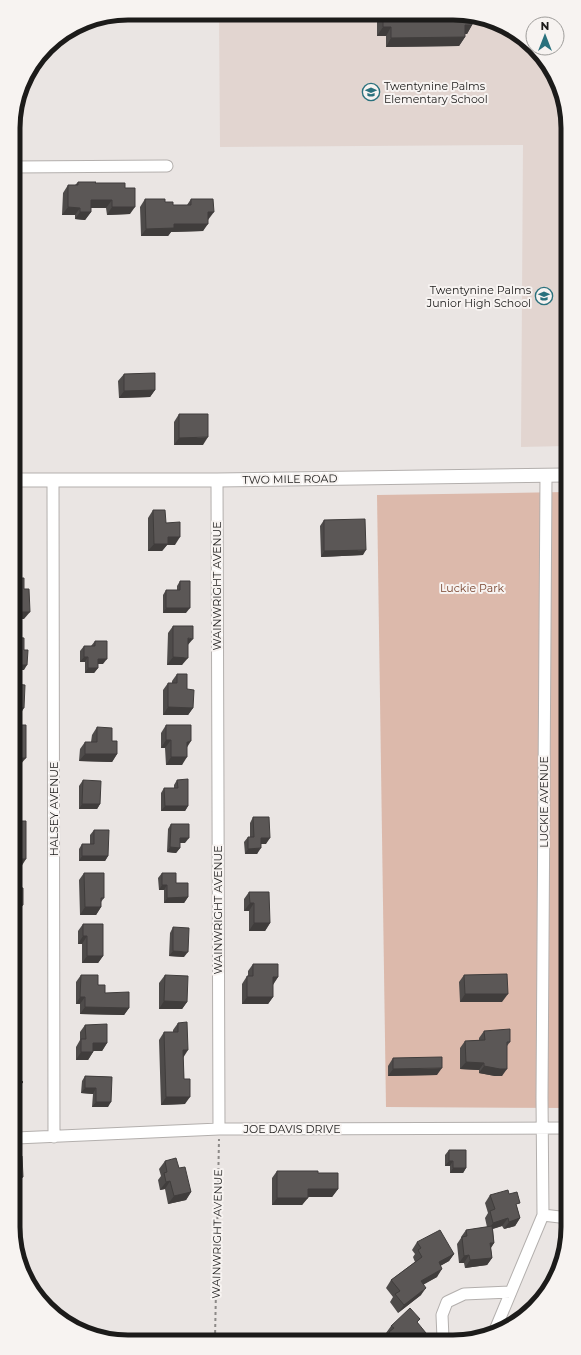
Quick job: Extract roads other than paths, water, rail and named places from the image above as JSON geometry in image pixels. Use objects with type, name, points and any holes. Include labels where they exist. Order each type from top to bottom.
[{"type":"street","points":[[20,167],[167,166]]},
{"type":"street","name":"TWO MILE ROAD","points":[[20,480],[217,480],[561,475]]},
{"type":"street","name":"LUCKIE AVENUE","points":[[543,1215],[542,1128],[546,476]]},
{"type":"street","name":"HALSEY AVENUE","points":[[53,480],[54,1137]]},
{"type":"street","name":"WAINWRIGHT AVENUE","points":[[217,480],[219,1129]]},
{"type":"street","name":"JOE DAVIS DRIVE","points":[[20,1138],[219,1129],[561,1128]]},
{"type":"street","points":[[497,1326],[543,1215],[561,1217]]},
{"type":"street","points":[[443,1335],[442,1315],[447,1302],[464,1294],[510,1292]]},
{"type":"place","name":"Twentynine Palms Elementary School","points":[[371,92]]},
{"type":"place","name":"Twentynine Palms Junior High School","points":[[544,296]]},
{"type":"park label","name":"Luckie Park","points":[[472,588]]}]
